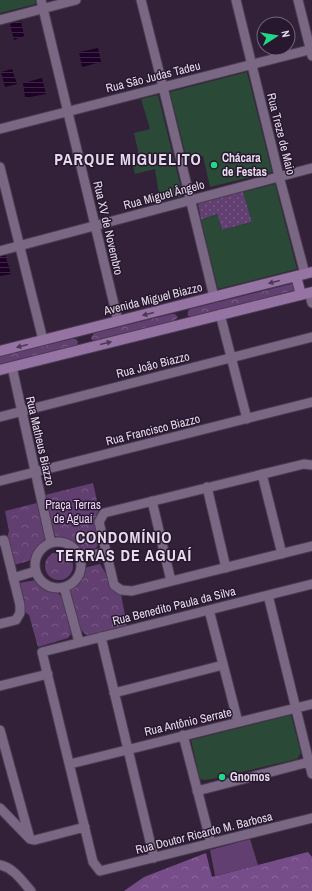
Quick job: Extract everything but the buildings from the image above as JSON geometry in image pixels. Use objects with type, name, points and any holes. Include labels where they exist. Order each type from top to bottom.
[{"type":"street","points":[[0,20],[42,4],[76,0]]},
{"type":"street","points":[[141,0],[214,297]]},
{"type":"street","name":"Rua Treze de Maio","points":[[236,0],[279,176],[307,274]]},
{"type":"street","points":[[298,0],[311,51]]},
{"type":"street","name":"Rua XV de Novembro","points":[[42,4],[118,322]]},
{"type":"street","name":"Rua São Judas Tadeu","points":[[0,129],[311,51]]},
{"type":"street","points":[[0,167],[43,340]]},
{"type":"street","name":"Rua Miguel Ângelo","points":[[0,251],[312,168]]},
{"type":"street","points":[[307,274],[307,293],[312,303]]},
{"type":"street","name":"Avenida Miguel Biazzo","points":[[0,351],[307,274]]},
{"type":"street","points":[[0,370],[307,293]]},
{"type":"street","points":[[220,314],[246,419]]},
{"type":"street","points":[[79,332],[84,349]]},
{"type":"street","name":"Rua João Biazzo","points":[[0,417],[312,337]]},
{"type":"street","name":"Rua Matheus Biazzo","points":[[12,367],[51,543]]},
{"type":"street","name":"Rua Francisco Biazzo","points":[[0,480],[312,402]]},
{"type":"street","points":[[312,465],[304,464],[104,513],[99,522],[114,585],[121,590],[132,591],[312,546]]},
{"type":"street","points":[[262,474],[282,554]]},
{"type":"street","points":[[208,488],[226,568]]},
{"type":"street","points":[[152,501],[171,581]]},
{"type":"street","points":[[0,541],[4,540],[20,605],[20,614],[16,620],[0,624]]},
{"type":"street","points":[[60,542],[69,544],[76,550],[80,558],[81,568],[78,576],[72,583],[64,587],[55,588],[47,585],[40,579],[36,571],[35,562],[38,554],[43,547],[51,543],[60,542]]},
{"type":"street","points":[[80,558],[106,552]]},
{"type":"street","points":[[13,578],[36,571]]},
{"type":"street","name":"Rua Benedito Paula da Silva","points":[[48,674],[42,652],[312,584]]},
{"type":"street","points":[[64,587],[79,642]]},
{"type":"street","points":[[268,595],[312,774]]},
{"type":"street","points":[[210,610],[238,722]]},
{"type":"street","points":[[101,637],[154,858]]},
{"type":"street","points":[[114,693],[223,665]]},
{"type":"street","points":[[0,686],[48,674],[85,827],[38,840],[30,839],[2,810]]},
{"type":"street","name":"Rua Antônio Serrate","points":[[70,764],[312,704]]},
{"type":"street","points":[[0,730],[30,839]]},
{"type":"street","points":[[183,735],[211,843]]},
{"type":"street","points":[[197,791],[309,762]]},
{"type":"street","points":[[2,810],[14,812],[18,809],[19,798]]},
{"type":"street","name":"Rua Doutor Ricardo M. Barbosa","points":[[85,827],[93,862],[97,870],[102,872],[312,818]]},
{"type":"street","points":[[0,866],[7,867],[13,871],[31,891]]},
{"type":"green space","points":[[243,191],[252,222],[222,230],[217,214],[201,220],[198,203]]},
{"type":"green space","points":[[291,284],[294,285],[295,290],[192,317],[188,316],[190,309]]},
{"type":"green space","points":[[175,314],[178,317],[174,321],[96,340],[92,340],[91,338],[94,333]]},
{"type":"green space","points":[[76,339],[78,342],[77,345],[0,364],[0,356]]},
{"type":"green space","name":"Praça Terras de Aguaí","points":[[93,483],[99,510],[96,521],[100,541],[96,548],[89,550],[89,553],[81,555],[74,544],[55,536],[45,495]]},
{"type":"green space","points":[[37,503],[45,540],[36,549],[32,560],[14,565],[7,538],[9,531],[5,511]]},
{"type":"green space","points":[[59,552],[69,556],[73,566],[69,576],[59,580],[49,576],[45,566],[49,556]]},
{"type":"green space","points":[[100,564],[108,577],[111,589],[121,594],[127,626],[90,635],[85,634],[78,624],[69,590],[78,584],[84,568]]},
{"type":"green space","points":[[36,580],[61,595],[63,598],[71,634],[68,638],[38,647],[29,615],[25,612],[19,583]]},
{"type":"green space","points":[[250,839],[258,865],[215,876],[210,850]]},
{"type":"green space","points":[[308,852],[312,857],[312,891],[124,891],[144,877],[206,853],[212,877]]},
{"type":"shaded area","points":[[21,21],[24,36],[14,40],[10,24]]},
{"type":"shaded area","points":[[98,48],[101,62],[82,67],[79,52]]},
{"type":"shaded area","points":[[12,69],[17,84],[5,87],[1,72]]},
{"type":"shaded area","points":[[42,78],[46,94],[25,98],[23,83]]},
{"type":"shaded area","points":[[5,254],[11,274],[0,276],[0,255]]},
{"type":"place","name":"Chácara de Festas","points":[[214,165]]},
{"type":"place","name":"Gnomos","points":[[222,777]]},
{"type":"district","name":"PARQUE MIGUELITO","points":[[128,159]]},
{"type":"district","name":"CONDOMÍNIO TERRAS DE AGUAÍ","points":[[124,546]]}]
